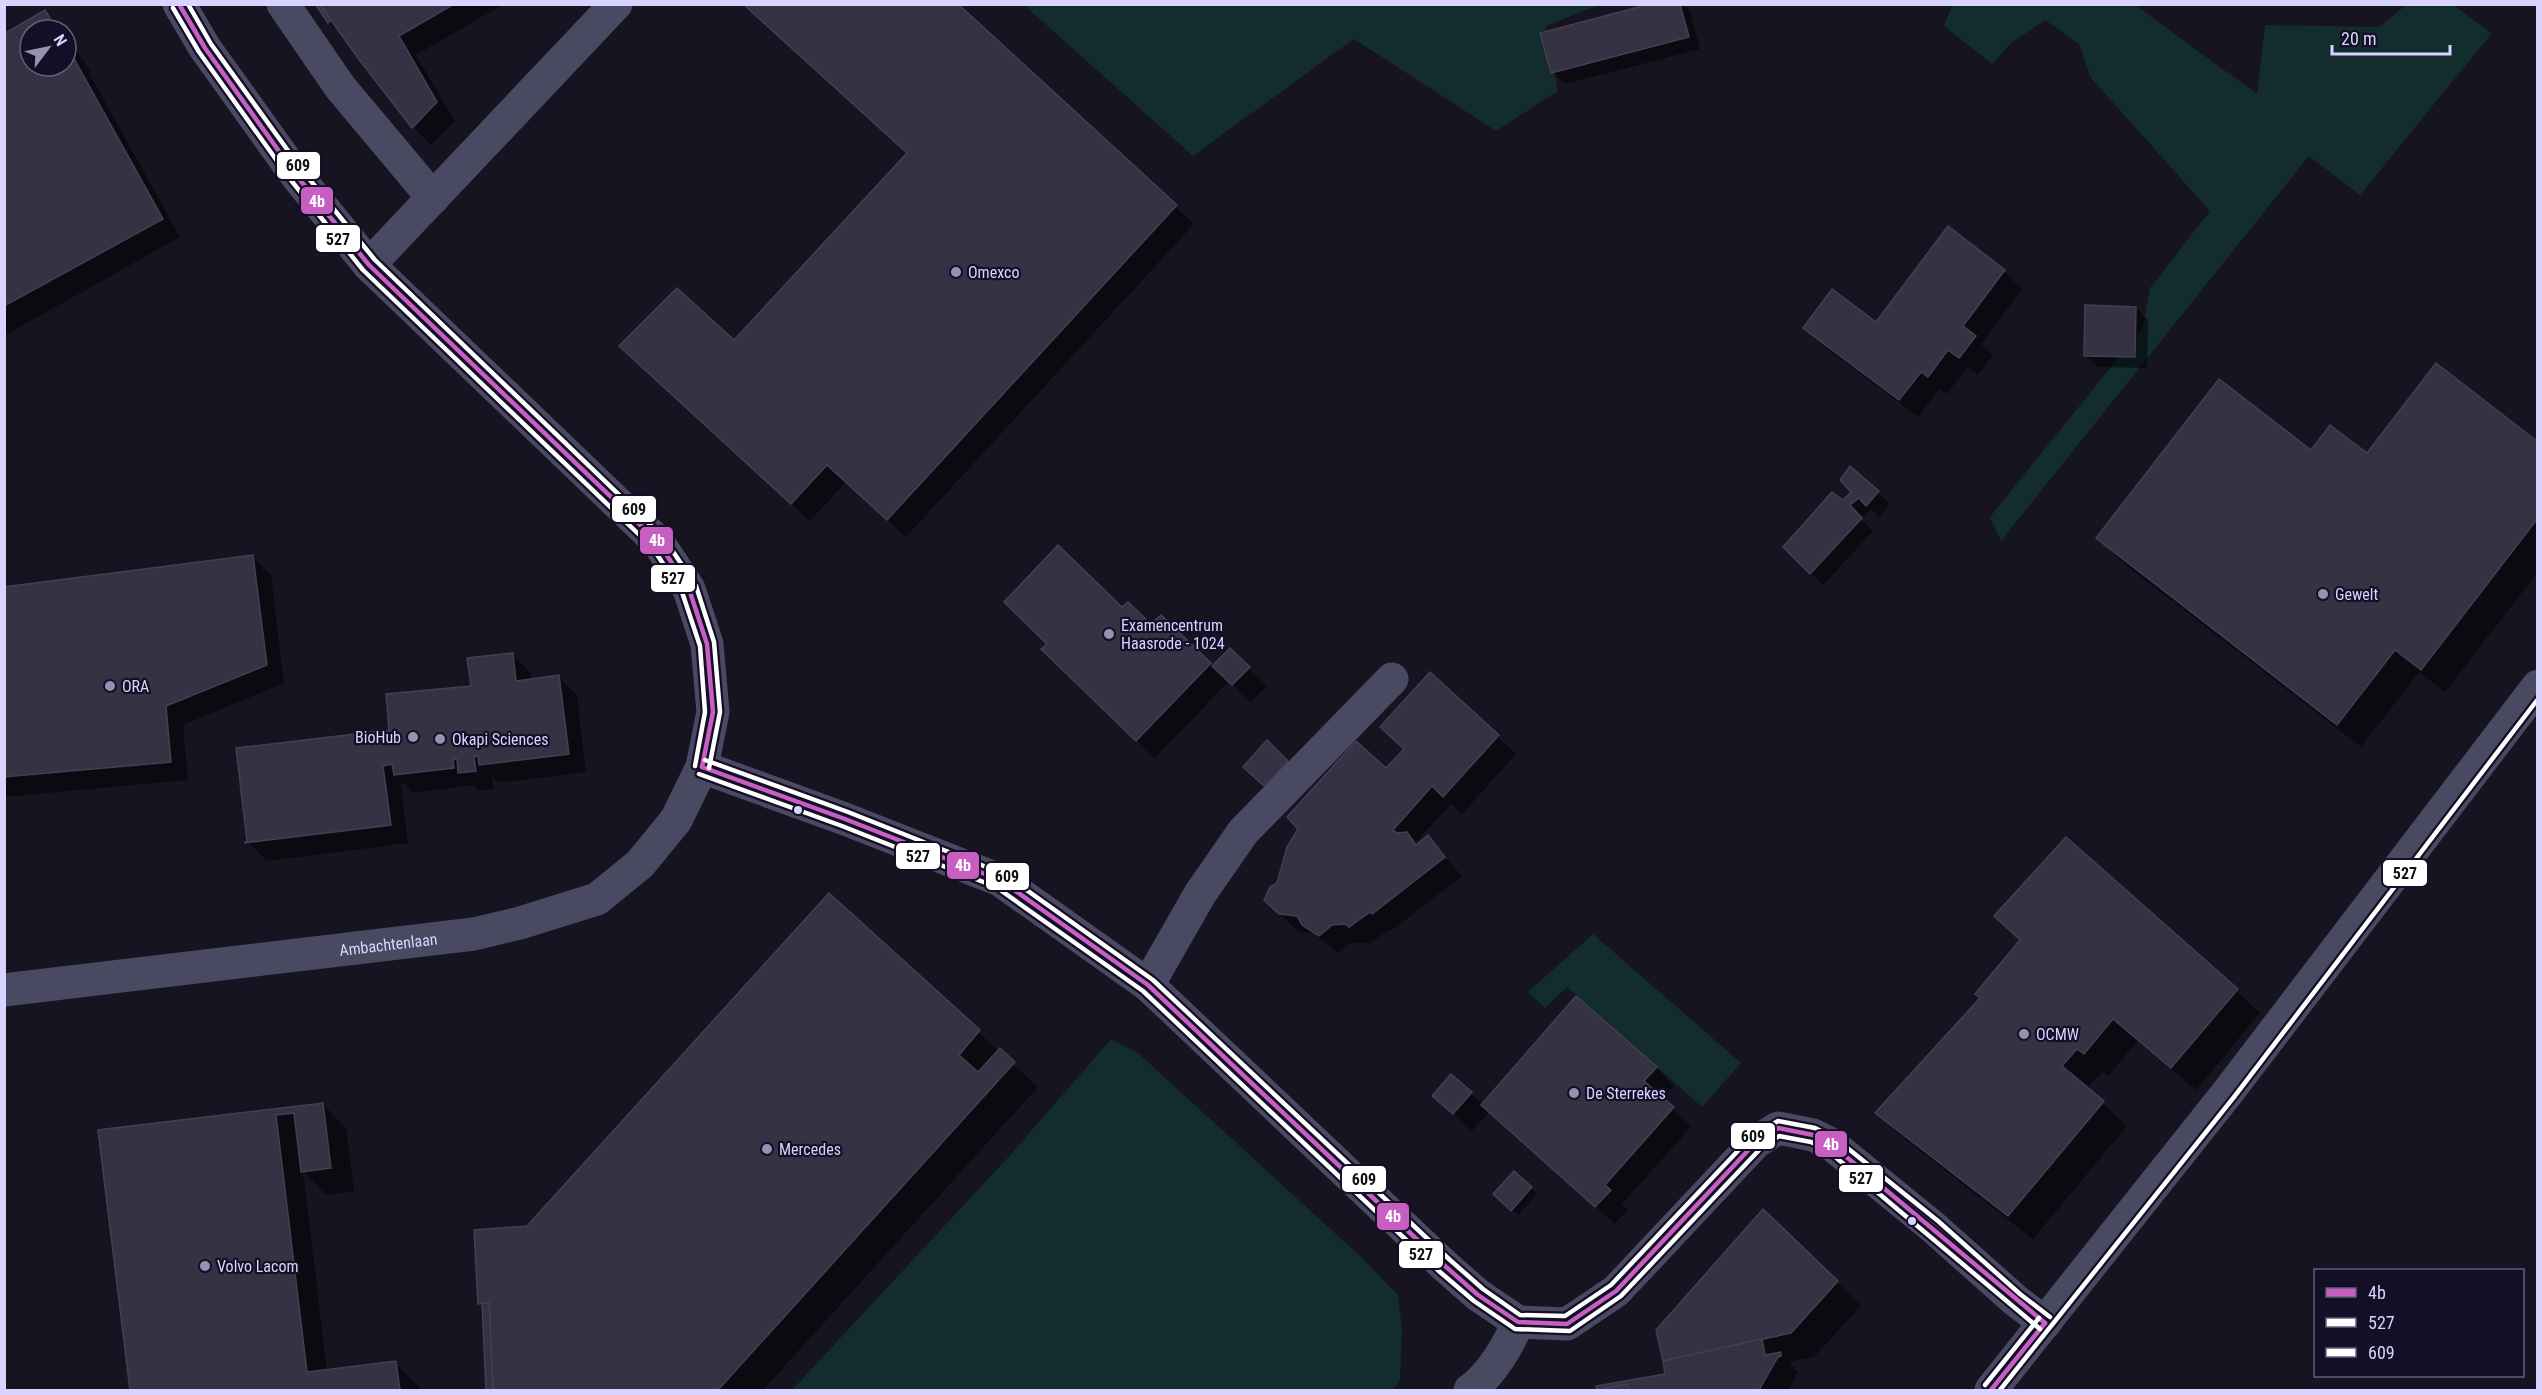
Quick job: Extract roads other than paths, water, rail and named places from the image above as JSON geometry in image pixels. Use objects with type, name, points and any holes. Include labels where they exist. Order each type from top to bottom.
[{"type":"street","name":"Ambachtenlaan","points":[[4,990],[474,934],[520,923],[597,899],[640,864],[676,820],[702,767],[713,712],[707,644],[689,589],[658,542],[369,265],[296,175],[205,48],[179,4]]},
{"type":"street","points":[[282,4],[340,87],[433,198]]},
{"type":"street","points":[[369,265],[616,4]]},
{"type":"street","points":[[1148,985],[1200,894],[1243,832],[1392,679]]},
{"type":"street","points":[[1992,1390],[2228,1092],[2538,686]]},
{"type":"street","points":[[702,767],[845,819],[1000,880],[1148,985],[1445,1266],[1478,1295],[1518,1322],[1567,1324],[1616,1291],[1756,1142],[1779,1128],[1813,1135],[1831,1144],[2045,1323]]},
{"type":"street","points":[[1470,1390],[1476,1386],[1497,1359],[1518,1322]]},
{"type":"place","name":"Omexco","points":[[956,272]]},
{"type":"place","name":"Gewelt","points":[[2323,594]]},
{"type":"place","name":"Examencentrum Haasrode - 1024","points":[[1109,634]]},
{"type":"place","name":"ORA","points":[[110,686]]},
{"type":"place","name":"BioHub","points":[[413,737]]},
{"type":"place","name":"Okapi Sciences","points":[[440,739]]},
{"type":"place","name":"OCMW","points":[[2024,1034]]},
{"type":"place","name":"De Sterrekes","points":[[1574,1093]]},
{"type":"place","name":"Mercedes","points":[[767,1149]]},
{"type":"place","name":"Volvo Lacom","points":[[205,1266]]}]
